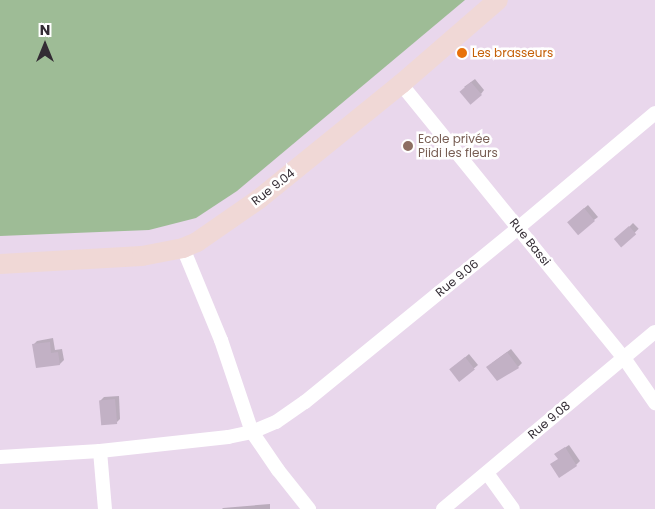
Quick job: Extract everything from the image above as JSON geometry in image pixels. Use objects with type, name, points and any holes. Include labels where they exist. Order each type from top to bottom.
[{"type":"main road","name":"Rue 9.04","points":[[0,264],[125,258],[183,248],[209,235],[259,199],[401,84],[498,0]]},
{"type":"street","name":"Rue Bassi","points":[[401,84],[624,358],[655,403]]},
{"type":"street","name":"Rue 9.06","points":[[0,457],[100,451],[252,432],[276,422],[305,402],[655,113]]},
{"type":"street","points":[[183,248],[221,340],[252,432],[278,470],[309,509]]},
{"type":"street","name":"Rue 9.08","points":[[443,509],[655,332]]},
{"type":"street","points":[[100,451],[105,509]]},
{"type":"street","points":[[487,473],[513,509]]},
{"type":"green space","points":[[0,0],[465,0],[237,191],[196,218],[149,230],[0,236]]},
{"type":"building","points":[[471,82],[482,95],[470,105],[460,92]]},
{"type":"building","points":[[584,208],[595,221],[578,235],[567,222]]},
{"type":"building","points":[[629,226],[636,234],[621,247],[614,239]]},
{"type":"building","points":[[50,342],[51,353],[58,352],[60,365],[36,368],[32,344]]},
{"type":"building","points":[[507,352],[519,368],[497,381],[486,367]]},
{"type":"building","points":[[465,357],[475,370],[459,382],[449,369]]},
{"type":"building","points":[[115,399],[117,424],[101,425],[99,400]]},
{"type":"building","points":[[565,447],[577,466],[559,478],[550,464],[558,459],[554,454]]},
{"type":"place","name":"Les brasseurs","points":[[462,53]]},
{"type":"place","name":"Ecole privée Piidi les fleurs","points":[[408,146]]}]
